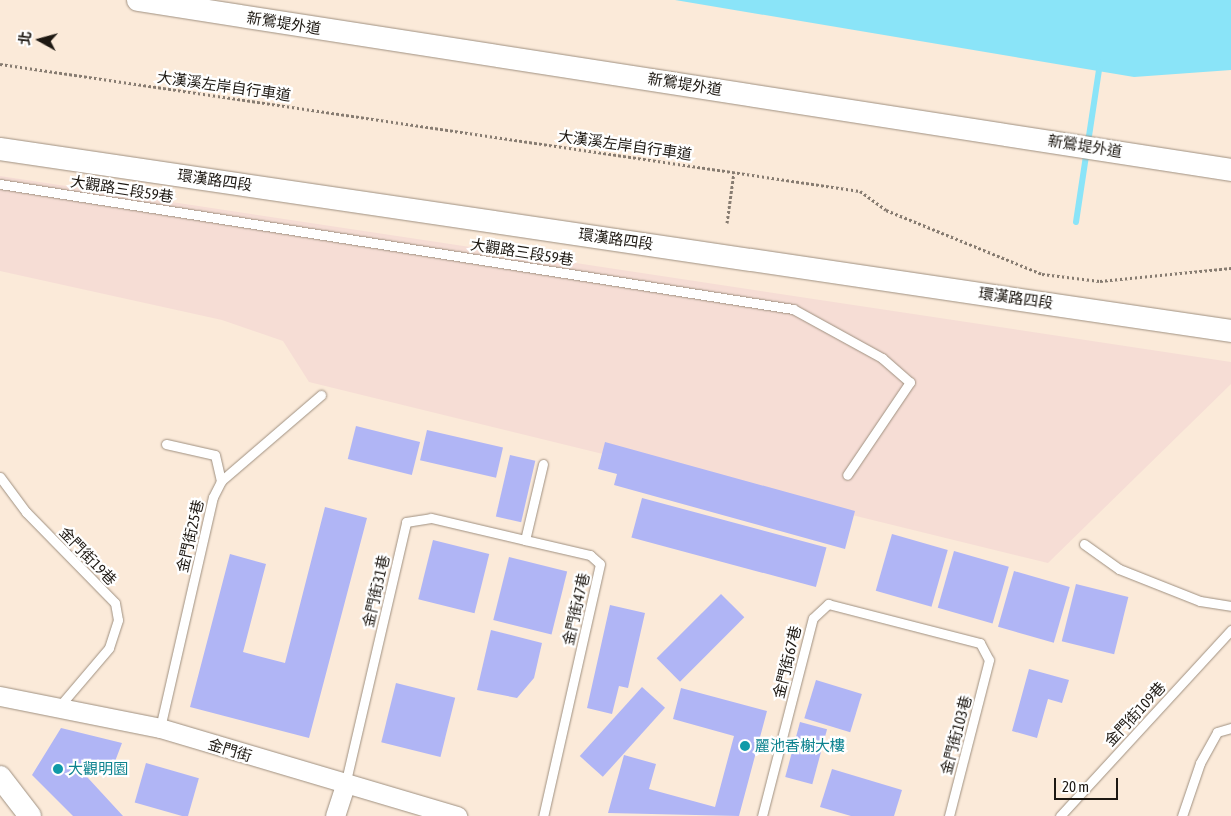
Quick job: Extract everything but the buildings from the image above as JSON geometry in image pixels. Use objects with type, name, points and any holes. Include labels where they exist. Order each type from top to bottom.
[{"type":"street","name":"新鶯堤外道","points":[[138,0],[1029,137],[1231,170]]},
{"type":"street","name":"環漢路四段","points":[[0,149],[1231,331]]},
{"type":"street","name":"金門街","points":[[0,696],[160,728],[344,785],[456,816]]},
{"type":"street","points":[[0,777],[29,815]]},
{"type":"street","points":[[335,816],[344,785]]},
{"type":"lane","name":"大觀路三段59巷","points":[[0,184],[794,308],[882,358],[910,382],[847,475]]},
{"type":"lane","name":"金門街25巷","points":[[160,728],[213,497],[221,481],[321,395]]},
{"type":"lane","points":[[166,444],[214,455],[221,481]]},
{"type":"lane","points":[[525,540],[543,464]]},
{"type":"lane","name":"金門街19巷","points":[[0,477],[26,512],[115,603],[118,620],[110,648],[58,708]]},
{"type":"lane","name":"金門街31巷","points":[[344,785],[406,522],[431,518],[525,540]]},
{"type":"lane","name":"金門街47巷","points":[[525,540],[590,555],[600,564],[543,816]]},
{"type":"lane","points":[[1084,544],[1119,569],[1200,600],[1231,606]]},
{"type":"lane","name":"金門街67巷","points":[[762,816],[813,618],[828,604],[980,644],[989,660]]},
{"type":"lane","name":"金門街109巷","points":[[1060,816],[1231,630]]},
{"type":"lane","name":"金門街103巷","points":[[949,816],[989,660]]},
{"type":"lane","points":[[1182,816],[1200,763],[1217,732],[1231,728]]},
{"type":"path","name":"大漢溪左岸自行車道","points":[[0,64],[860,191],[886,210],[1042,274],[1100,281],[1231,268]]},
{"type":"path","points":[[727,223],[734,172]]},
{"type":"shaded area","points":[[0,176],[1231,362],[1231,384],[1048,563],[309,382],[283,341],[222,320],[0,271]]},
{"type":"water","points":[[675,0],[1231,0],[1231,70],[1134,77]]},
{"type":"waterway","points":[[1076,222],[1100,63]]},
{"type":"place","name":"麗池香榭大樓","points":[[745,746]]},
{"type":"place","name":"大觀明園","points":[[58,769]]}]
